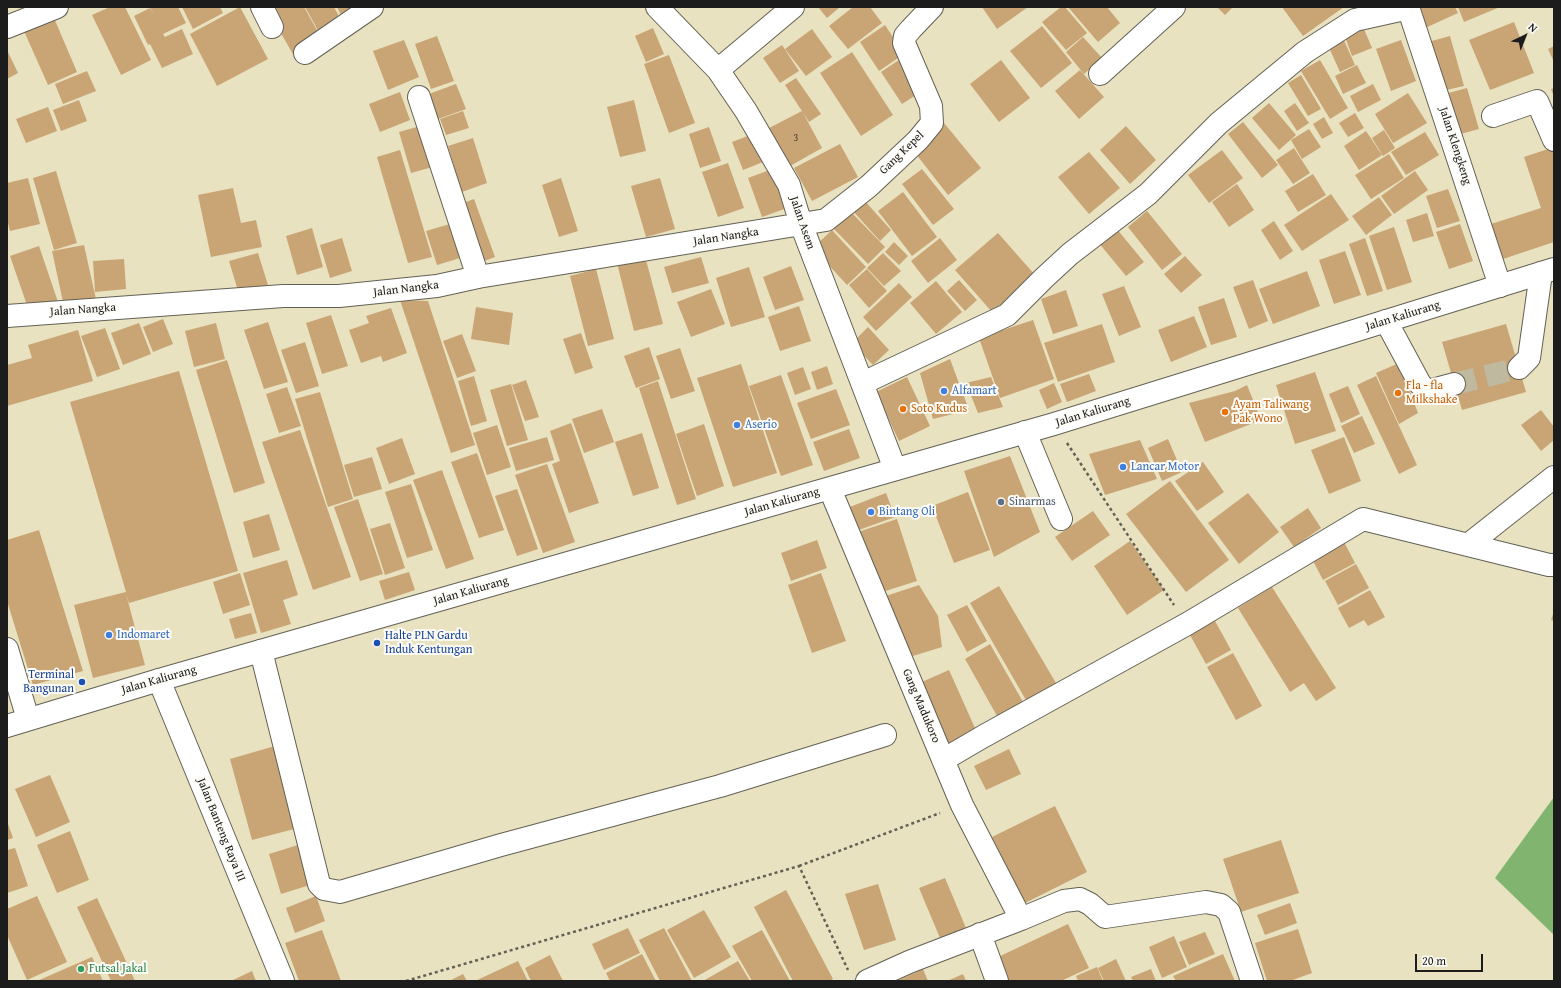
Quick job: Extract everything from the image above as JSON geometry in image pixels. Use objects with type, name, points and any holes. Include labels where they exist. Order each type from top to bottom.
[{"type":"street","points":[[7,26],[57,7]]},
{"type":"street","points":[[262,7],[272,27]]},
{"type":"street","points":[[305,53],[372,7]]},
{"type":"street","name":"Jalan Asem","points":[[657,7],[718,70],[746,111],[789,185],[801,224],[896,468]]},
{"type":"street","points":[[718,70],[793,7]]},
{"type":"street","name":"Gang Kepel","points":[[801,224],[826,220],[869,186],[918,140],[932,123],[932,106],[904,43],[905,36],[910,29],[932,7]]},
{"type":"street","points":[[1100,74],[1174,7]]},
{"type":"street","points":[[863,383],[1007,315],[1070,254],[1148,194],[1219,123],[1305,52],[1355,20],[1409,8]]},
{"type":"street","name":"Jalan Klengkeng","points":[[1409,8],[1500,286]]},
{"type":"street","points":[[419,97],[478,277]]},
{"type":"street","points":[[1493,116],[1537,101],[1554,140]]},
{"type":"street","name":"Jalan Nangka","points":[[7,316],[283,296],[339,296],[437,286],[478,277],[801,224]]},
{"type":"street","points":[[1519,368],[1529,358],[1547,271]]},
{"type":"street","name":"Jalan Kaliurang","points":[[7,726],[159,680],[1054,424],[1547,271]]},
{"type":"street","points":[[1386,321],[1420,384],[1425,389],[1428,391],[1454,384]]},
{"type":"street","points":[[1025,432],[1061,519]]},
{"type":"street","points":[[1468,545],[1554,477]]},
{"type":"street","name":"Gang Madukoro","points":[[830,489],[962,805],[1021,920]]},
{"type":"street","points":[[943,760],[1187,624],[1363,519],[1554,565]]},
{"type":"street","points":[[7,649],[28,719]]},
{"type":"street","points":[[261,651],[319,884],[324,889],[340,892],[501,845],[720,786],[885,735]]},
{"type":"street","name":"Jalan Banteng Raya III","points":[[159,680],[283,981]]},
{"type":"street","points":[[858,977],[909,962],[980,934],[1021,920],[1064,901],[1080,899],[1090,904],[1105,917],[1206,902],[1221,904],[1229,912],[1252,981]]},
{"type":"street","points":[[980,934],[997,981]]},
{"type":"path","points":[[1054,424],[1187,624]]},
{"type":"path","points":[[406,981],[798,866],[962,805]]},
{"type":"path","points":[[798,866],[858,977]]},
{"type":"green space","points":[[1554,797],[1554,935],[1495,878]]},
{"type":"building","points":[[110,7],[125,7],[151,60],[121,75],[92,15]]},
{"type":"building","points":[[150,7],[178,7],[186,23],[163,34],[165,37],[182,29],[193,54],[162,68],[150,44],[148,45],[134,16],[150,8],[155,17]]},
{"type":"building","points":[[182,7],[220,7],[223,13],[193,29]]},
{"type":"building","points":[[240,7],[268,59],[217,86],[190,34]]},
{"type":"building","points":[[266,7],[304,7],[322,39],[294,56]]},
{"type":"building","points":[[305,7],[334,7],[341,20],[319,32]]},
{"type":"building","points":[[337,7],[364,7],[343,19]]},
{"type":"building","points":[[818,7],[840,7],[827,18]]},
{"type":"building","points":[[853,7],[870,7],[882,23],[848,49],[829,26]]},
{"type":"building","points":[[982,7],[1028,7],[997,29]]},
{"type":"building","points":[[1061,7],[1065,7],[1087,33],[1066,50],[1042,22]]},
{"type":"building","points":[[1068,7],[1107,7],[1120,23],[1098,42]]},
{"type":"building","points":[[1217,7],[1233,7],[1225,15]]},
{"type":"building","points":[[1282,7],[1344,7],[1303,36]]},
{"type":"building","points":[[1413,7],[1455,7],[1458,13],[1423,29]]},
{"type":"building","points":[[1458,7],[1500,7],[1464,22]]},
{"type":"building","points":[[54,18],[77,72],[48,85],[24,31]]},
{"type":"building","points":[[1514,22],[1534,73],[1490,90],[1469,40]]},
{"type":"building","points":[[885,25],[904,54],[879,71],[860,42]]},
{"type":"building","points":[[1042,26],[1072,63],[1041,88],[1010,51]]},
{"type":"building","points":[[653,28],[664,54],[646,62],[635,36]]},
{"type":"building","points":[[812,29],[832,57],[806,76],[785,49]]},
{"type":"building","points":[[1364,29],[1372,48],[1352,56],[1345,37]]},
{"type":"building","points":[[437,36],[454,81],[431,89],[415,44]]},
{"type":"building","points":[[1342,36],[1355,65],[1340,72],[1327,43]]},
{"type":"building","points":[[1450,36],[1464,86],[1442,91],[1428,42]]},
{"type":"building","points":[[1083,37],[1102,58],[1084,74],[1066,52]]},
{"type":"building","points":[[404,40],[419,77],[388,90],[373,51]]},
{"type":"building","points":[[1401,40],[1416,81],[1391,91],[1376,49]]},
{"type":"building","points":[[782,45],[799,71],[780,83],[763,58]]},
{"type":"building","points":[[1554,46],[1554,62],[1548,49]]},
{"type":"building","points":[[7,50],[18,73],[7,79]]},
{"type":"building","points":[[852,52],[893,115],[861,136],[820,73]]},
{"type":"building","points":[[669,55],[695,123],[669,133],[644,64]]},
{"type":"building","points":[[902,58],[924,90],[902,104],[881,72]]},
{"type":"building","points":[[1001,60],[1030,98],[999,122],[970,84]]},
{"type":"building","points":[[1320,60],[1348,108],[1330,119],[1301,71]]},
{"type":"building","points":[[1357,65],[1366,83],[1343,94],[1335,76]]},
{"type":"building","points":[[1080,70],[1104,97],[1079,119],[1055,91]]},
{"type":"building","points":[[87,71],[96,91],[63,104],[55,84]]},
{"type":"building","points":[[1301,75],[1321,109],[1308,116],[1288,83]]},
{"type":"building","points":[[796,78],[821,114],[809,122],[785,85]]},
{"type":"building","points":[[456,84],[466,109],[438,119],[429,94]]},
{"type":"building","points":[[1373,84],[1381,100],[1358,112],[1350,96]]},
{"type":"building","points":[[1467,88],[1479,129],[1453,136],[1441,95]]},
{"type":"building","points":[[1554,88],[1554,97],[1551,89]]},
{"type":"building","points":[[400,92],[410,120],[380,132],[369,104]]},
{"type":"building","points":[[1408,93],[1427,123],[1393,143],[1375,114]]},
{"type":"building","points":[[79,100],[87,121],[61,131],[53,110]]},
{"type":"building","points":[[634,100],[646,151],[620,157],[607,107]]},
{"type":"building","points":[[1269,103],[1296,135],[1279,150],[1252,118]]},
{"type":"building","points":[[1295,103],[1309,123],[1297,131],[1284,111]]},
{"type":"building","points":[[48,107],[57,131],[26,143],[16,119]]},
{"type":"building","points":[[463,111],[469,128],[446,135],[440,119]]},
{"type":"building","points":[[802,111],[822,148],[790,166],[769,128]]},
{"type":"building","points":[[1355,113],[1364,128],[1348,137],[1339,123]]},
{"type":"building","points":[[1324,117],[1333,133],[1322,139],[1313,124]]},
{"type":"building","points":[[1243,122],[1278,165],[1262,178],[1228,134]]},
{"type":"building","points":[[944,123],[981,168],[948,195],[912,149]]},
{"type":"building","points":[[424,125],[436,166],[411,173],[399,132]]},
{"type":"building","points":[[1126,126],[1156,160],[1130,184],[1100,150]]},
{"type":"building","points":[[709,127],[721,161],[700,168],[689,134]]},
{"type":"building","points":[[1309,129],[1321,147],[1302,159],[1291,140]]},
{"type":"building","points":[[1384,130],[1395,148],[1383,156],[1372,138]]},
{"type":"building","points":[[1366,131],[1382,155],[1359,170],[1344,146]]},
{"type":"building","points":[[758,132],[768,160],[743,170],[732,142]]},
{"type":"building","points":[[1425,132],[1439,155],[1406,175],[1391,152]]},
{"type":"building","points":[[473,138],[487,183],[462,192],[448,146]]},
{"type":"building","points":[[840,144],[858,177],[812,201],[794,168]]},
{"type":"building","points":[[1554,147],[1554,242],[1500,260],[1488,225],[1541,208],[1524,157]]},
{"type":"building","points":[[1294,148],[1310,173],[1293,184],[1276,160]]},
{"type":"building","points":[[400,150],[432,257],[408,263],[377,157]]},
{"type":"building","points":[[1222,150],[1243,178],[1209,203],[1188,175]]},
{"type":"building","points":[[1089,152],[1120,188],[1089,214],[1058,177]]},
{"type":"building","points":[[1389,154],[1404,178],[1371,199],[1355,175]]},
{"type":"building","points":[[728,163],[744,208],[718,217],[702,172]]},
{"type":"building","points":[[775,168],[790,207],[762,217],[748,178]]},
{"type":"building","points":[[922,169],[954,209],[933,225],[902,184]]},
{"type":"building","points":[[56,171],[77,243],[54,250],[33,178]]},
{"type":"building","points":[[1415,171],[1428,190],[1394,214],[1381,196]]},
{"type":"building","points":[[1313,174],[1326,195],[1298,212],[1285,191]]},
{"type":"building","points":[[28,178],[40,224],[10,231],[7,219],[7,183]]},
{"type":"building","points":[[561,178],[578,231],[559,237],[542,185]]},
{"type":"building","points":[[660,178],[675,229],[646,237],[631,186]]},
{"type":"building","points":[[1237,184],[1254,210],[1229,227],[1212,202]]},
{"type":"building","points":[[233,188],[241,223],[256,220],[262,247],[211,257],[198,195]]},
{"type":"building","points":[[1448,189],[1460,221],[1437,228],[1426,196]]},
{"type":"building","points":[[903,192],[937,237],[912,256],[878,211]]},
{"type":"building","points":[[1331,194],[1349,220],[1302,251],[1284,225]]},
{"type":"building","points":[[1379,197],[1392,215],[1366,235],[1352,216]]},
{"type":"building","points":[[474,199],[495,257],[476,264],[455,206]]},
{"type":"building","points":[[863,199],[891,230],[880,241],[852,210]]},
{"type":"building","points":[[849,210],[885,247],[868,264],[832,227]]},
{"type":"building","points":[[1147,211],[1182,254],[1162,270],[1128,227]]},
{"type":"building","points":[[1427,213],[1434,236],[1413,242],[1406,220]]},
{"type":"building","points":[[1274,221],[1293,251],[1280,260],[1261,230]]},
{"type":"building","points":[[450,224],[460,258],[437,265],[426,231]]},
{"type":"building","points":[[1460,224],[1473,261],[1449,269],[1436,232]]},
{"type":"building","points":[[1394,227],[1412,282],[1387,290],[1369,236]]},
{"type":"building","points":[[312,228],[323,267],[297,275],[286,236]]},
{"type":"building","points":[[1116,228],[1144,262],[1126,276],[1098,242]]},
{"type":"building","points":[[832,230],[866,267],[847,285],[813,248]]},
{"type":"building","points":[[998,233],[1035,275],[992,312],[955,270]]},
{"type":"building","points":[[342,238],[352,271],[330,278],[320,245]]},
{"type":"building","points":[[940,238],[957,260],[928,283],[911,261]]},
{"type":"building","points":[[1365,238],[1383,291],[1367,296],[1349,244]]},
{"type":"building","points":[[894,242],[908,256],[899,265],[885,252]]},
{"type":"building","points":[[84,245],[97,304],[65,311],[52,251]]},
{"type":"building","points":[[39,246],[58,302],[29,311],[10,256]]},
{"type":"building","points":[[1345,251],[1361,295],[1334,304],[1319,260]]},
{"type":"building","points":[[258,253],[268,285],[239,294],[229,261]]},
{"type":"building","points":[[883,253],[901,271],[884,286],[867,268]]},
{"type":"building","points":[[645,256],[663,324],[634,331],[617,263]]},
{"type":"building","points":[[1185,256],[1202,275],[1181,293],[1164,274]]},
{"type":"building","points":[[701,257],[709,283],[672,293],[664,267]]},
{"type":"building","points":[[124,259],[126,289],[95,292],[93,261]]},
{"type":"building","points":[[791,266],[804,300],[775,310],[763,277]]},
{"type":"building","points":[[749,267],[765,317],[731,327],[716,278]]},
{"type":"building","points":[[596,269],[614,339],[588,346],[570,276]]},
{"type":"building","points":[[867,269],[887,291],[869,308],[849,285]]},
{"type":"building","points":[[1307,271],[1320,306],[1273,324],[1259,289]]},
{"type":"building","points":[[959,280],[977,300],[965,311],[947,291]]},
{"type":"building","points":[[1253,280],[1268,321],[1249,329],[1233,287]]},
{"type":"building","points":[[936,281],[962,312],[936,334],[910,303]]},
{"type":"building","points":[[899,283],[912,297],[876,331],[863,317]]},
{"type":"building","points":[[1124,286],[1141,327],[1119,336],[1102,294]]},
{"type":"building","points":[[711,289],[725,324],[691,337],[677,302]]},
{"type":"building","points":[[1066,290],[1078,326],[1053,334],[1041,299]]},
{"type":"building","points":[[1224,298],[1237,337],[1211,345],[1198,307]]},
{"type":"building","points":[[400,300],[428,301],[475,445],[451,453]]},
{"type":"building","points":[[799,306],[811,341],[780,351],[768,317]]},
{"type":"building","points":[[476,307],[513,313],[509,345],[471,339]]},
{"type":"building","points":[[391,308],[407,353],[383,362],[381,356],[361,363],[349,330],[369,323],[366,316]]},
{"type":"building","points":[[331,315],[348,366],[322,374],[306,323]]},
{"type":"building","points":[[1194,316],[1207,347],[1171,362],[1158,330]]},
{"type":"building","points":[[163,319],[173,344],[153,352],[143,327]]},
{"type":"building","points":[[1033,320],[1054,379],[1000,398],[979,338]]},
{"type":"building","points":[[268,322],[288,382],[264,389],[244,330]]},
{"type":"building","points":[[139,323],[151,354],[123,365],[111,333]]},
{"type":"building","points":[[216,323],[225,359],[194,367],[185,331]]},
{"type":"building","points":[[1102,324],[1115,362],[1058,382],[1044,343]]},
{"type":"building","points":[[1506,324],[1526,392],[1462,410],[1442,342]]},
{"type":"building","points":[[868,327],[889,350],[873,365],[852,343]]},
{"type":"building","points":[[105,328],[120,369],[97,377],[81,336]]},
{"type":"building","points":[[78,330],[93,381],[7,406],[7,365],[32,358],[28,345]]},
{"type":"building","points":[[581,333],[593,368],[575,374],[563,339]]},
{"type":"building","points":[[462,334],[476,371],[457,378],[443,341]]},
{"type":"building","points":[[305,342],[319,386],[296,393],[281,350]]},
{"type":"building","points":[[649,347],[660,379],[636,388],[624,356]]},
{"type":"building","points":[[680,348],[695,391],[671,399],[656,356]]},
{"type":"building","name":"Alfamart","points":[[950,359],[969,410],[933,419],[920,373]]},
{"type":"building","points":[[227,360],[265,483],[234,493],[196,370]]},
{"type":"building","name":"Fla - fla Milkshake","points":[[1399,363],[1418,413],[1399,424],[1376,373]]},
{"type":"building","name":"Aserio","points":[[741,364],[777,473],[733,487],[697,378]]},
{"type":"building","points":[[827,366],[833,384],[817,390],[811,372]]},
{"type":"building","points":[[803,367],[811,389],[795,395],[787,373]]},
{"type":"building","points":[[179,371],[238,571],[129,603],[126,594],[145,665],[93,678],[74,605],[126,592],[70,402]]},
{"type":"building","points":[[1315,372],[1336,431],[1295,444],[1276,385]]},
{"type":"building","points":[[1089,374],[1096,391],[1067,402],[1060,384]]},
{"type":"building","points":[[781,375],[813,465],[781,476],[749,386]]},
{"type":"building","points":[[474,376],[487,421],[471,426],[458,381]]},
{"type":"building","points":[[1376,376],[1417,465],[1399,474],[1357,385]]},
{"type":"building","name":"Soto Kudus","points":[[907,377],[930,426],[899,441],[876,392]]},
{"type":"building","points":[[991,377],[1003,407],[978,413],[966,383]]},
{"type":"building","points":[[526,380],[539,417],[525,421],[512,385]]},
{"type":"building","points":[[658,381],[696,499],[677,505],[639,388]]},
{"type":"building","points":[[1054,383],[1062,402],[1047,409],[1039,390]]},
{"type":"building","points":[[511,384],[528,440],[507,446],[490,390]]},
{"type":"building","name":"Ayam Taliwang Pak Wono","points":[[1247,385],[1261,420],[1205,442],[1189,403],[1235,391]]},
{"type":"building","points":[[1348,386],[1360,414],[1341,423],[1329,394]]},
{"type":"building","points":[[287,387],[301,426],[279,433],[266,394]]},
{"type":"building","points":[[836,389],[850,425],[811,439],[797,403]]},
{"type":"building","points":[[320,392],[353,499],[328,507],[295,399]]},
{"type":"building","points":[[602,409],[614,442],[584,453],[572,419]]},
{"type":"building","points":[[1541,410],[1554,427],[1554,440],[1541,451],[1521,425]]},
{"type":"building","points":[[1362,416],[1375,444],[1354,453],[1341,426]]},
{"type":"building","points":[[571,423],[599,503],[569,513],[552,464],[560,461],[550,431]]},
{"type":"building","points":[[704,424],[724,486],[697,496],[676,434]]},
{"type":"building","points":[[497,425],[511,467],[487,475],[473,433]]},
{"type":"building","points":[[849,429],[860,458],[824,471],[813,442]]},
{"type":"building","points":[[300,430],[351,577],[313,590],[262,442]]},
{"type":"building","points":[[642,433],[659,488],[633,496],[615,442]]},
{"type":"building","points":[[547,437],[554,460],[516,471],[509,448]]},
{"type":"building","points":[[1344,437],[1361,481],[1329,494],[1311,450]]},
{"type":"building","points":[[402,438],[415,474],[389,484],[376,448]]},
{"type":"building","points":[[1168,439],[1182,472],[1162,481],[1148,448]]},
{"type":"building","name":"Lancar Motor","points":[[1140,440],[1157,479],[1105,495],[1089,454]]},
{"type":"building","points":[[477,453],[504,530],[479,538],[451,462]]},
{"type":"building","name":"Sinarmas","points":[[1010,456],[1040,532],[994,557],[964,471]]},
{"type":"building","points":[[372,457],[382,489],[354,497],[344,465]]},
{"type":"building","points":[[1203,462],[1224,492],[1197,511],[1175,481]]},
{"type":"building","points":[[547,464],[575,542],[543,553],[515,475]]},
{"type":"building","points":[[442,470],[474,559],[446,569],[413,480]]},
{"type":"building","points":[[1170,481],[1229,560],[1186,592],[1126,514]]},
{"type":"building","points":[[411,484],[433,550],[407,558],[385,492]]},
{"type":"building","points":[[517,489],[538,549],[517,556],[495,496]]},
{"type":"building","points":[[968,492],[990,550],[954,563],[932,506]]},
{"type":"building","name":"Bintang Oli","points":[[886,493],[895,517],[856,531],[847,508]]},
{"type":"building","points":[[1248,493],[1279,532],[1239,564],[1208,523]]},
{"type":"building","points":[[358,499],[383,574],[360,581],[334,507]]},
{"type":"building","points":[[1308,508],[1321,528],[1294,547],[1280,527]]},
{"type":"building","points":[[1093,511],[1110,535],[1072,561],[1055,537]]},
{"type":"building","points":[[269,514],[280,550],[253,558],[243,522]]},
{"type":"building","points":[[897,519],[917,581],[876,594],[855,533]]},
{"type":"building","points":[[390,523],[405,568],[385,575],[370,529]]},
{"type":"building","points":[[39,530],[83,671],[33,685],[7,601],[7,540]]},
{"type":"building","points":[[817,540],[827,568],[791,581],[781,553]]},
{"type":"building","points":[[1343,540],[1355,563],[1323,580],[1311,557]]},
{"type":"building","points":[[1130,541],[1164,590],[1127,615],[1094,566]]},
{"type":"building","points":[[287,560],[298,595],[283,600],[291,624],[261,633],[243,573]]},
{"type":"building","points":[[1356,564],[1369,588],[1338,605],[1325,581]]},
{"type":"building","points":[[409,572],[415,590],[385,600],[379,581]]},
{"type":"building","points":[[240,573],[250,605],[223,614],[213,582]]},
{"type":"building","points":[[821,573],[846,641],[812,653],[788,585]]},
{"type":"building","points":[[919,585],[938,616],[942,647],[903,659],[880,598]]},
{"type":"building","points":[[999,586],[1060,690],[1030,707],[970,603]]},
{"type":"building","points":[[1272,587],[1336,688],[1316,701],[1304,683],[1290,692],[1238,608]]},
{"type":"building","points":[[1370,590],[1385,617],[1368,626],[1364,620],[1349,628],[1338,608]]},
{"type":"building","points":[[967,605],[987,641],[967,652],[947,615]]},
{"type":"building","points":[[1554,611],[1554,621],[1551,620]]},
{"type":"building","points":[[251,613],[257,633],[235,639],[229,619]]},
{"type":"building","points":[[1215,621],[1231,650],[1206,664],[1190,635]]},
{"type":"building","points":[[990,644],[1027,709],[1001,723],[965,659]]},
{"type":"building","points":[[1233,653],[1262,706],[1236,720],[1207,667]]},
{"type":"building","points":[[949,670],[979,737],[946,752],[915,685]]},
{"type":"building","points":[[275,746],[298,828],[252,840],[230,759]]},
{"type":"building","points":[[1009,749],[1021,774],[986,790],[974,766]]},
{"type":"building","points":[[50,775],[70,822],[36,837],[15,789]]},
{"type":"building","points":[[1055,806],[1087,872],[1025,903],[992,837]]},
{"type":"building","points":[[7,821],[13,838],[7,840]]},
{"type":"building","points":[[70,831],[89,880],[57,893],[37,845]]},
{"type":"building","points":[[1281,840],[1299,893],[1241,912],[1223,859]]},
{"type":"building","points":[[298,845],[310,885],[281,894],[269,854]]},
{"type":"building","points":[[15,848],[28,886],[7,893],[7,850]]},
{"type":"building","points":[[945,878],[966,928],[940,938],[919,888]]},
{"type":"building","points":[[878,884],[896,940],[864,950],[845,894]]},
{"type":"building","points":[[786,890],[833,979],[830,981],[793,981],[754,907]]},
{"type":"building","points":[[37,896],[67,962],[27,980],[7,935],[7,909]]},
{"type":"building","points":[[316,896],[325,921],[295,933],[286,908]]},
{"type":"building","points":[[97,898],[135,981],[111,981],[77,907]]},
{"type":"building","points":[[1290,903],[1297,923],[1265,935],[1257,915]]},
{"type":"building","points":[[704,910],[731,957],[694,978],[667,930]]},
{"type":"building","points":[[1068,924],[1089,968],[1061,981],[1006,981],[996,958]]},
{"type":"building","points":[[628,928],[640,953],[604,970],[592,944]]},
{"type":"building","points":[[664,928],[692,981],[660,981],[639,940]]},
{"type":"building","points":[[1298,929],[1312,973],[1290,981],[1267,981],[1255,943]]},
{"type":"building","points":[[322,930],[341,981],[299,981],[285,943]]},
{"type":"building","points":[[762,930],[790,981],[752,981],[732,946]]},
{"type":"building","points":[[1205,932],[1215,954],[1189,965],[1179,942]]},
{"type":"building","points":[[1174,936],[1187,967],[1162,978],[1149,947]]},
{"type":"building","points":[[642,954],[656,981],[610,981],[606,973]]},
{"type":"building","points":[[1223,954],[1235,981],[1176,981],[1173,976]]},
{"type":"building","points":[[550,955],[563,981],[531,981],[525,968]]},
{"type":"building","name":"Futsal Jakal","points":[[92,957],[103,981],[37,981]]},
{"type":"building","points":[[1116,959],[1126,981],[1104,981],[1098,968]]},
{"type":"building","points":[[518,961],[528,981],[475,981]]},
{"type":"building","points":[[738,961],[750,981],[703,981]]},
{"type":"building","points":[[1097,967],[1103,981],[1078,981],[1076,976]]},
{"type":"building","points":[[923,969],[928,981],[897,981]]},
{"type":"building","points":[[1151,969],[1156,981],[1133,981],[1131,977]]},
{"type":"building","points":[[252,971],[256,981],[231,981]]},
{"type":"building","points":[[463,974],[467,981],[449,981]]},
{"type":"building","points":[[963,974],[966,981],[947,981]]},
{"type":"tunnel","points":[[1454,384],[1519,368]]},
{"type":"place","name":"Alfamart","points":[[944,391]]},
{"type":"place","name":"Fla - fla Milkshake","points":[[1398,393]]},
{"type":"place","name":"Soto Kudus","points":[[903,409]]},
{"type":"place","name":"Ayam Taliwang Pak Wono","points":[[1225,412]]},
{"type":"place","name":"Aserio","points":[[737,425]]},
{"type":"place","name":"Lancar Motor","points":[[1123,467]]},
{"type":"place","name":"Sinarmas","points":[[1001,502]]},
{"type":"place","name":"Bintang Oli","points":[[871,512]]},
{"type":"place","name":"Indomaret","points":[[109,635]]},
{"type":"place","name":"Halte PLN Gardu Induk Kentungan","points":[[377,643]]},
{"type":"place","name":"Terminal Bangunan","points":[[82,682]]},
{"type":"place","name":"Futsal Jakal","points":[[81,969]]}]
